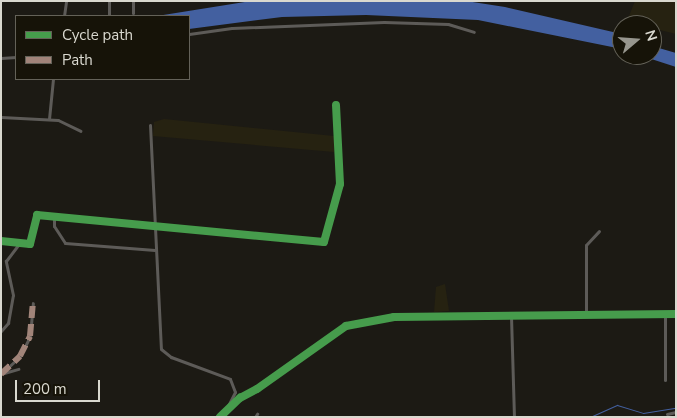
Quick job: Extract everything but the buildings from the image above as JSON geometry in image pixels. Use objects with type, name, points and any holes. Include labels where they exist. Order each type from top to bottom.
[{"type":"street","points":[[64,15],[66,1]]},
{"type":"street","points":[[108,15],[109,1]]},
{"type":"street","points":[[132,13],[133,1]]},
{"type":"street","points":[[190,34],[232,28],[384,22],[448,24],[474,32]]},
{"type":"street","points":[[1,58],[15,57]]},
{"type":"street","points":[[49,119],[53,80]]},
{"type":"street","points":[[1,241],[19,244],[31,242],[35,216],[324,242],[340,184],[336,105]]},
{"type":"street","points":[[1,117],[64,121],[81,131]]},
{"type":"street","points":[[150,125],[161,349],[171,357],[230,378],[235,392],[223,414]]},
{"type":"street","points":[[54,217],[54,226],[66,243],[155,250]]},
{"type":"street","points":[[586,314],[586,245],[599,231]]},
{"type":"street","points":[[1,331],[8,323],[13,295],[6,262],[19,244]]},
{"type":"street","points":[[2,374],[20,356],[32,330],[33,303]]},
{"type":"street","points":[[665,314],[665,380]]},
{"type":"street","points":[[223,414],[346,326],[394,317],[676,314]]},
{"type":"street","points":[[511,315],[514,417]]},
{"type":"street","points":[[2,374],[18,368]]},
{"type":"street","points":[[666,414],[676,412]]},
{"type":"shaded area","points":[[635,1],[676,1],[676,34],[662,30],[662,15],[629,15]]},
{"type":"shaded area","points":[[164,119],[334,136],[334,152],[153,136],[154,122]]},
{"type":"shaded area","points":[[445,284],[449,311],[434,312],[436,287]]},
{"type":"water","points":[[251,1],[466,1],[505,7],[612,32],[612,47],[478,20],[366,15],[282,17],[190,29],[190,15],[163,15]]},
{"type":"water","points":[[662,49],[676,53],[676,67],[662,62]]},
{"type":"waterway","points":[[590,417],[617,405],[643,413],[676,408]]},
{"type":"marked path","points":[[1,374],[20,356],[30,336],[33,303]]},
{"type":"cycle path","points":[[1,241],[30,244],[37,215],[324,242],[340,184],[336,105]]},
{"type":"cycle path","points":[[220,417],[240,398],[257,389],[346,326],[394,317],[676,314]]}]
